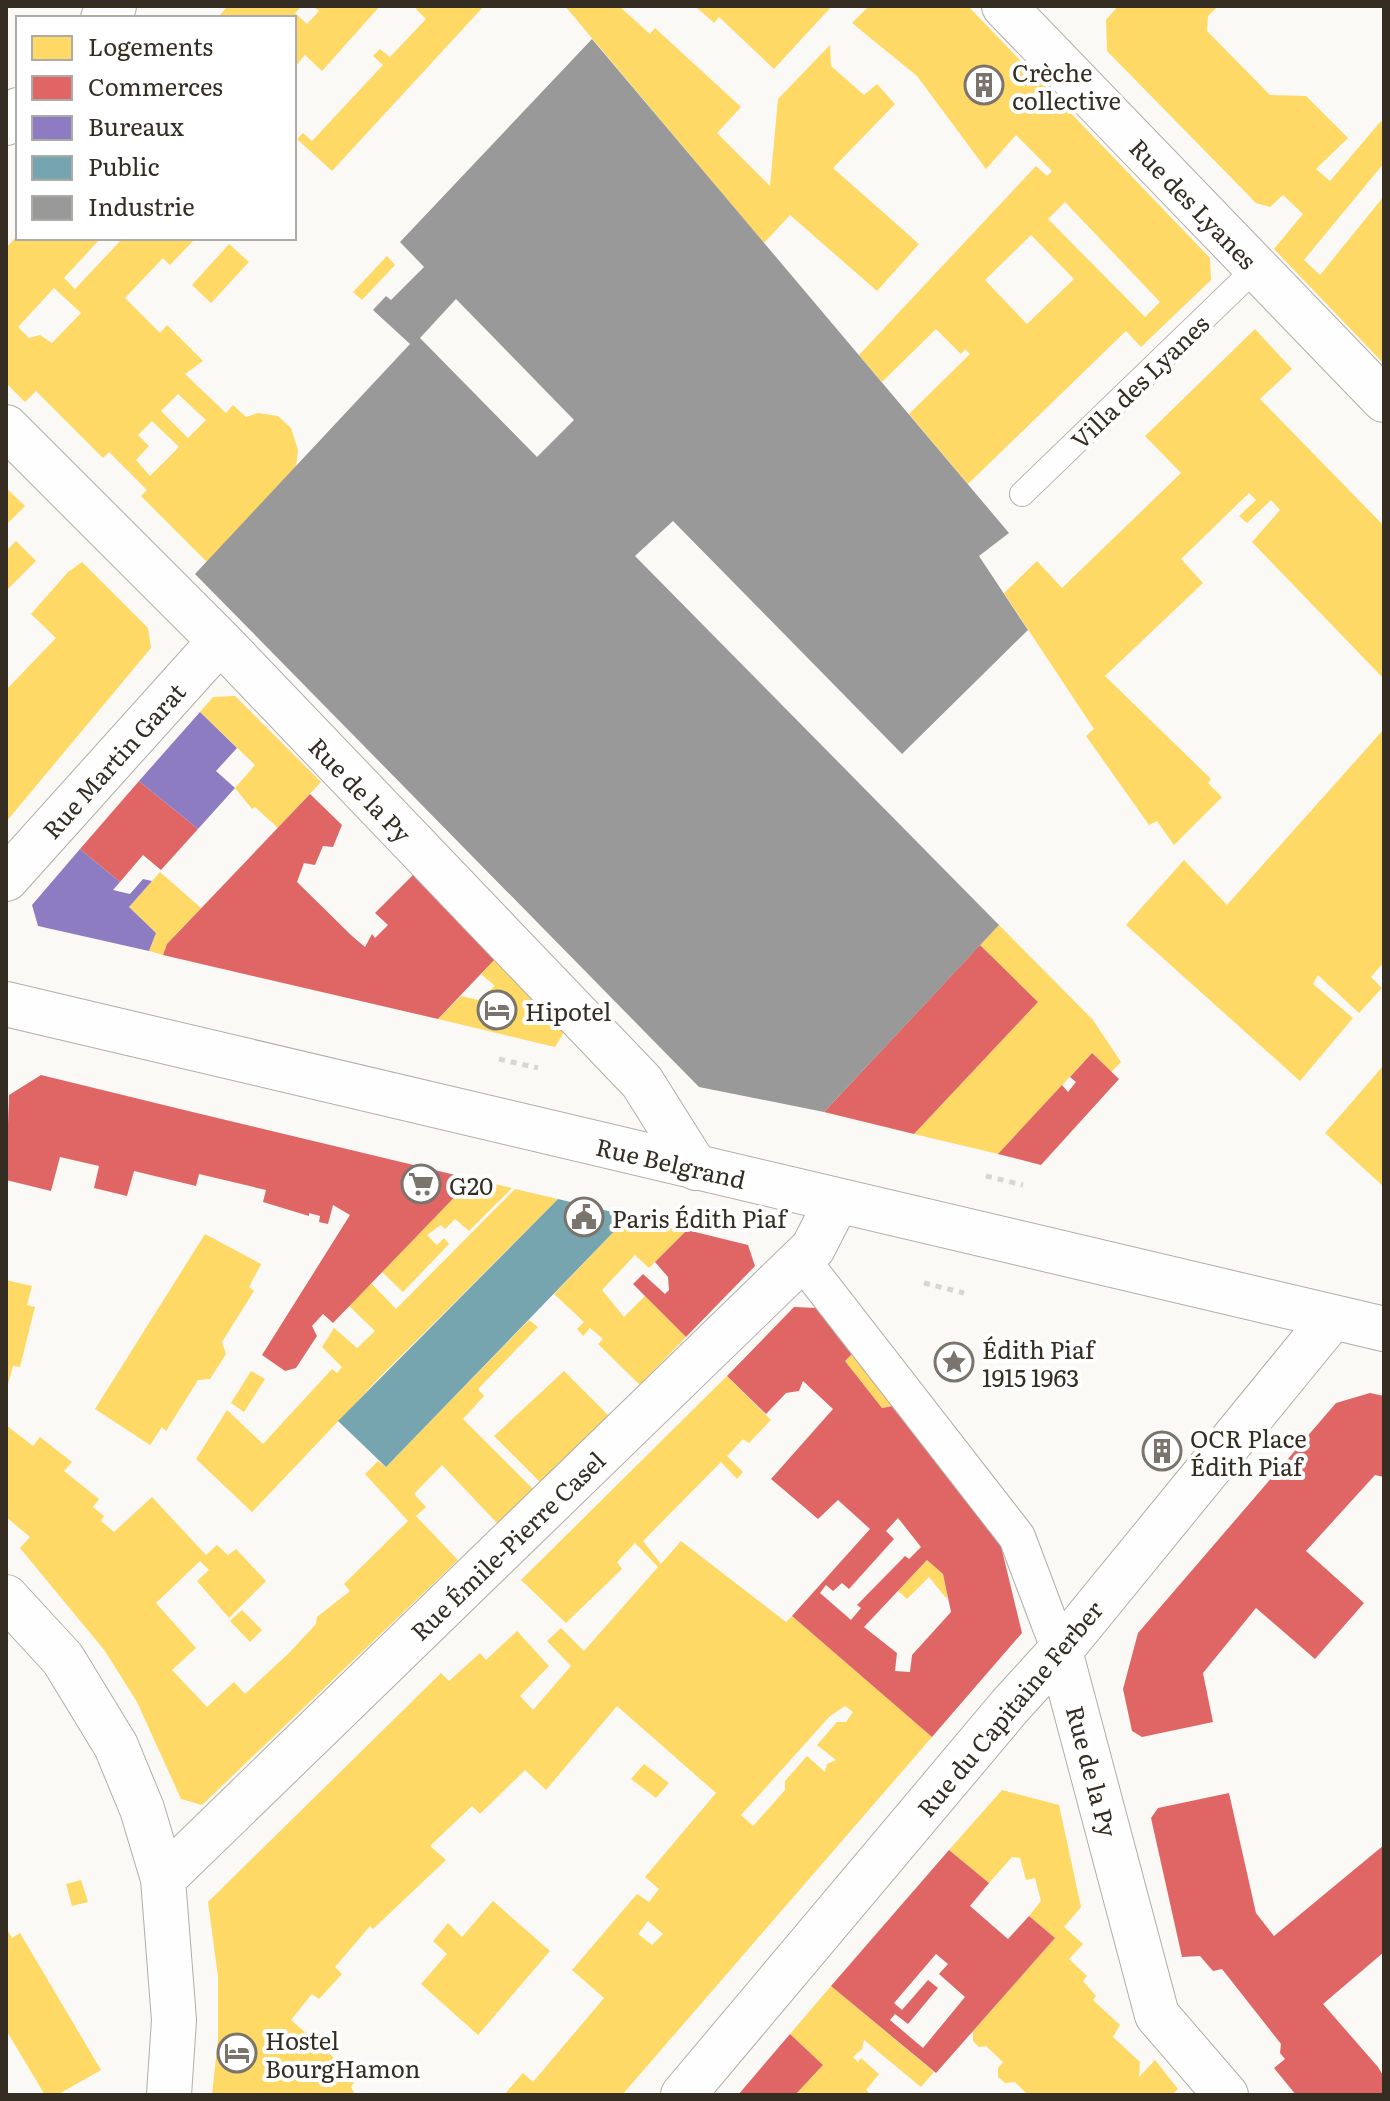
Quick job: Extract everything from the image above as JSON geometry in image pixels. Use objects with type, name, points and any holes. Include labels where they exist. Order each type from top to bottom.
[{"type":"street","name":"Rue des Lyanes","points":[[1004,6],[1384,400]]},
{"type":"street","name":"Rue de la Py","points":[[6,427],[220,641],[642,1082],[696,1168]]},
{"type":"street","name":"Rue Martin Garat","points":[[6,879],[220,641]]},
{"type":"street","name":"Rue Belgrand","points":[[6,1004],[1384,1329]]},
{"type":"street","name":"Rue Émile-Pierre Casel","points":[[163,1879],[813,1248],[837,1201]]},
{"type":"street","name":"Rue de la Py","points":[[801,1259],[1017,1537],[1060,1651],[1157,2015],[1226,2095]]},
{"type":"street","name":"Rue du Capitaine Ferber","points":[[683,2095],[1010,1706],[1060,1651],[1332,1318]]},
{"type":"street","points":[[6,1597],[63,1659],[116,1746],[142,1809],[163,1879],[174,2020],[169,2095]]},
{"type":"lane","name":"Villa des Lyanes","points":[[1022,494],[1256,268]]},
{"type":"path","points":[[499,1059],[538,1068]]},
{"type":"path","points":[[986,1176],[1023,1185]]},
{"type":"path","points":[[924,1283],[964,1293]]},
{"type":"building: Logements","points":[[228,6],[302,6],[295,13],[307,24],[319,11],[313,6],[380,6],[322,71],[305,55],[296,66],[296,16],[219,16]]},
{"type":"building: Logements","points":[[418,6],[484,6],[332,171],[297,139],[303,133],[312,141],[383,65],[373,56],[380,49],[390,57],[426,19],[416,9]]},
{"type":"building: Logements","points":[[565,6],[619,6],[650,34],[655,28],[741,107],[717,133],[770,186],[778,99],[830,45],[831,66],[864,95],[877,84],[895,104],[833,168],[919,244],[877,291],[790,215],[764,243]]},
{"type":"building: Logements","points":[[695,6],[832,6],[774,69],[719,17],[714,23]]},
{"type":"building: Logements","points":[[869,6],[968,6],[1210,258],[1211,280],[1141,347],[1126,331],[968,484],[909,414],[970,354],[965,349],[961,354],[936,329],[882,382],[859,355],[1036,166],[1047,176],[1052,171],[1016,135],[986,169],[917,76],[852,23]],"holes":[[[1065,202],[1160,302],[1145,317],[1048,219]],[[1031,235],[1074,279],[1027,324],[985,280]]]},
{"type":"building: Logements","points":[[1118,6],[1218,6],[1208,16],[1207,31],[1270,95],[1306,96],[1348,138],[1316,169],[1330,181],[1381,121],[1384,124],[1384,163],[1304,260],[1320,275],[1384,196],[1384,364],[1274,249],[1303,214],[1283,195],[1270,207],[1256,203],[1107,51],[1106,20]]},
{"type":"building: Logements","points":[[16,237],[16,240],[99,240],[64,278],[75,289],[121,240],[194,240],[170,265],[163,258],[125,298],[160,333],[167,325],[203,361],[185,374],[226,413],[233,405],[246,417],[258,413],[278,416],[291,428],[298,450],[296,467],[207,562],[141,496],[147,490],[109,452],[103,458],[36,391],[25,402],[6,383],[6,248]],"holes":[[[54,288],[81,313],[52,343],[40,335],[29,338],[18,327]],[[178,394],[206,420],[188,438],[161,411]],[[152,421],[179,447],[150,476],[136,460],[149,446],[138,435]]]},
{"type":"building: Logements","points":[[229,244],[249,262],[211,303],[192,285]]},
{"type":"building: Logements","points":[[387,256],[395,265],[362,300],[353,292]]},
{"type":"building: Logements","points":[[1255,329],[1292,369],[1260,399],[1384,526],[1384,679],[1252,542],[1280,510],[1271,500],[1247,523],[1239,516],[1256,500],[1249,493],[1181,559],[1203,583],[1105,676],[1211,779],[1208,783],[1222,797],[1174,845],[1157,821],[1149,825],[1086,736],[1094,729],[1004,593],[1037,561],[1062,588],[1181,473],[1145,436]]},
{"type":"building: Logements","points":[[6,488],[25,506],[6,525]]},
{"type":"building: Logements","points":[[16,541],[36,561],[6,591],[6,551]]},
{"type":"building: Logements","points":[[82,562],[148,628],[151,648],[6,822],[6,690],[56,638],[31,614],[68,572]]},
{"type":"building: Logements","points":[[235,696],[321,782],[278,828],[255,807],[252,809],[235,788],[255,765],[200,712],[213,697]]},
{"type":"building: Logements","points":[[1384,729],[1384,962],[1371,977],[1382,988],[1359,1013],[1318,975],[1313,984],[1353,1018],[1300,1081],[1126,925],[1184,860],[1227,905]]},
{"type":"building: Logements","points":[[160,872],[201,908],[167,944],[163,955],[149,951],[156,933],[129,907]]},
{"type":"building: Logements","points":[[999,925],[1093,1020],[1121,1062],[1111,1072],[1092,1053],[998,1154],[914,1134],[1038,1002],[980,945]]},
{"type":"building: Logements","name":"Hipotel","points":[[496,958],[566,1029],[555,1047],[438,1019],[461,996],[478,1000],[495,986],[481,974]]},
{"type":"building: Logements","points":[[1384,1065],[1384,1187],[1325,1133]]},
{"type":"building: Logements","points":[[472,1179],[512,1188],[469,1231],[455,1219],[445,1229],[441,1225],[427,1235],[437,1245],[444,1238],[449,1244],[403,1292],[382,1272]]},
{"type":"building: Logements","points":[[515,1189],[558,1199],[383,1374],[252,1512],[196,1459],[227,1410],[263,1444],[332,1369],[337,1373],[342,1367],[322,1347],[334,1328],[357,1348],[375,1331],[349,1306],[371,1283],[396,1309]]},
{"type":"building: Logements","points":[[629,1216],[687,1230],[649,1268],[635,1255],[602,1290],[624,1317],[645,1296],[686,1337],[640,1385],[598,1344],[603,1339],[590,1328],[583,1336],[577,1329],[584,1322],[554,1294]]},
{"type":"building: Logements","points":[[205,1234],[261,1264],[249,1287],[254,1291],[222,1342],[226,1354],[210,1379],[198,1380],[166,1431],[162,1427],[150,1445],[95,1409]]},
{"type":"building: Logements","points":[[6,1280],[32,1286],[27,1305],[35,1307],[20,1367],[13,1366],[7,1388]]},
{"type":"building: Logements","points":[[529,1320],[538,1327],[478,1389],[484,1396],[463,1419],[533,1489],[497,1523],[442,1465],[414,1494],[426,1507],[416,1516],[458,1560],[202,1805],[181,1799],[137,1702],[105,1651],[20,1548],[30,1537],[6,1517],[6,1425],[33,1446],[40,1437],[72,1462],[64,1471],[99,1499],[93,1507],[104,1516],[101,1521],[114,1532],[152,1497],[206,1555],[217,1545],[228,1555],[236,1549],[266,1581],[229,1618],[197,1581],[209,1570],[200,1561],[156,1603],[196,1648],[172,1670],[207,1707],[234,1682],[245,1694],[289,1653],[316,1624],[317,1617],[350,1591],[344,1584],[408,1521],[365,1474],[378,1461],[386,1467]]},
{"type":"building: Logements","points":[[852,1354],[893,1406],[882,1408],[845,1361]]},
{"type":"building: Logements","points":[[251,1371],[265,1379],[244,1412],[231,1403]]},
{"type":"building: Logements","points":[[564,1371],[609,1416],[540,1482],[494,1436]]},
{"type":"building: Logements","points":[[727,1376],[771,1420],[749,1443],[743,1439],[727,1456],[743,1472],[737,1479],[721,1462],[643,1541],[661,1564],[681,1541],[786,1622],[792,1616],[932,1737],[622,2095],[504,2095],[523,2073],[533,2082],[604,1998],[572,1970],[637,1894],[649,1902],[659,1889],[645,1877],[716,1793],[617,1706],[546,1790],[525,1770],[480,1814],[472,1806],[430,1846],[446,1860],[373,1929],[370,1926],[335,1967],[342,1974],[319,1999],[312,1994],[291,2020],[357,2078],[351,2087],[355,2095],[212,2095],[218,2039],[218,1977],[208,1902],[441,1673],[449,1681],[480,1653],[486,1660],[517,1631],[549,1666],[520,1696],[533,1710],[571,1666],[547,1641],[561,1628],[584,1651],[658,1567],[635,1543],[617,1562],[622,1569],[566,1623],[521,1580]],"holes":[[[845,1706],[853,1712],[846,1722],[837,1722],[817,1745],[836,1760],[827,1764],[825,1772],[807,1756],[785,1781],[785,1790],[753,1826],[741,1815],[830,1716]],[[648,1921],[663,1934],[652,1945],[638,1934]]]},
{"type":"building: Logements","name":"OCR Place Édith Piaf","points":[[1164,1431],[1182,1446],[1160,1471],[1142,1456]]},
{"type":"building: Logements","points":[[927,1560],[943,1574],[948,1597],[929,1577],[907,1599],[898,1591]]},
{"type":"building: Logements","points":[[242,1610],[262,1630],[250,1642],[230,1621]]},
{"type":"building: Logements","points":[[644,1764],[669,1783],[656,1798],[631,1779]]},
{"type":"building: Logements","points":[[1002,1790],[1059,1805],[1081,1907],[1064,1927],[1083,1944],[1069,1959],[1087,1976],[1083,1981],[1096,1996],[1093,2000],[1120,2025],[1113,2037],[1140,2062],[1139,2077],[1155,2060],[1178,2089],[1172,2095],[1028,2095],[1015,2082],[1005,2083],[998,2077],[998,2068],[1003,2062],[986,2046],[979,2047],[973,2041],[973,2031],[1055,1938],[1029,1916],[1041,1901],[1035,1878],[1026,1880],[1020,1858],[1012,1857],[989,1883],[949,1850]]},
{"type":"building: Logements","points":[[81,1880],[88,1902],[72,1906],[66,1884]]},
{"type":"building: Logements","points":[[493,1901],[550,1951],[478,2035],[421,1984],[447,1954],[433,1941],[448,1923],[462,1937]]},
{"type":"building: Logements","points":[[6,1928],[12,1938],[20,1933],[101,2070],[57,2095],[45,2095],[6,2030]]},
{"type":"building: Logements","points":[[831,1986],[934,2072],[921,2087],[864,2040],[862,2049],[853,2057],[858,2062],[861,2058],[879,2074],[866,2090],[871,2095],[795,2095],[823,2065],[790,2034]]},
{"type":"building: Commerces","points":[[139,781],[198,829],[161,870],[143,855],[120,882],[80,849]]},
{"type":"building: Commerces","points":[[310,794],[342,825],[333,847],[323,846],[315,865],[304,863],[297,882],[352,936],[365,947],[372,934],[375,938],[388,925],[375,913],[413,875],[496,958],[438,1019],[163,955],[167,944]]},
{"type":"building: Commerces","points":[[980,945],[1038,1002],[914,1134],[824,1112]]},
{"type":"building: Commerces","points":[[1092,1053],[1119,1079],[1041,1165],[998,1154],[1062,1085],[1068,1092],[1076,1082],[1070,1077]]},
{"type":"building: Commerces","points":[[41,1075],[472,1179],[333,1323],[323,1314],[312,1326],[317,1336],[296,1368],[285,1371],[262,1355],[350,1215],[333,1205],[328,1224],[319,1222],[320,1216],[309,1213],[309,1216],[263,1202],[266,1190],[199,1174],[196,1186],[134,1171],[127,1196],[94,1188],[99,1166],[60,1157],[51,1191],[6,1180],[9,1095]]},
{"type":"building: Commerces","points":[[687,1230],[748,1245],[755,1266],[686,1337],[633,1284],[643,1274],[665,1294],[669,1290],[668,1277],[655,1262]]},
{"type":"building: Commerces","points":[[794,1307],[817,1308],[852,1354],[845,1361],[882,1408],[893,1406],[1000,1542],[1022,1633],[932,1737],[792,1616],[870,1529],[838,1500],[818,1519],[771,1479],[833,1409],[803,1381],[799,1391],[786,1393],[766,1414],[727,1376]],"holes":[[[898,1518],[921,1547],[909,1559],[905,1556],[857,1605],[861,1608],[851,1620],[820,1593],[826,1585],[833,1591],[842,1583],[849,1589],[894,1539],[886,1531]],[[927,1560],[943,1574],[951,1612],[912,1655],[910,1672],[895,1671],[897,1653],[864,1627]]]},
{"type":"building: Commerces","points":[[1370,1393],[1384,1396],[1384,1477],[1375,1475],[1306,1551],[1364,1603],[1315,1659],[1256,1608],[1203,1673],[1213,1722],[1142,1737],[1132,1731],[1123,1689],[1138,1633],[1336,1403]]},
{"type":"building: Commerces","points":[[1229,1793],[1256,1913],[1274,1936],[1384,1845],[1384,1952],[1323,2004],[1378,2067],[1384,2077],[1384,2095],[1296,2095],[1274,2068],[1285,2059],[1280,2053],[1281,2044],[1222,1969],[1213,1971],[1200,1956],[1182,1957],[1151,1818],[1158,1808]]},
{"type":"building: Commerces","points":[[949,1850],[989,1883],[970,1906],[1008,1939],[1029,1916],[1055,1938],[936,2073],[831,1986]],"holes":[[[936,1954],[948,1964],[939,1974],[965,1997],[923,2048],[890,2020],[895,2014],[908,2024],[938,1988],[928,1980],[902,2010],[894,2003]]]},
{"type":"building: Commerces","points":[[790,2034],[823,2065],[795,2095],[738,2095]]},
{"type":"building: Bureaux","points":[[200,712],[237,748],[216,771],[235,788],[198,829],[139,781]]},
{"type":"building: Bureaux","points":[[80,849],[120,882],[113,890],[130,894],[143,879],[152,881],[129,907],[156,933],[149,951],[38,926],[32,905]]},
{"type":"building: Public","points":[[558,1199],[629,1216],[386,1467],[338,1421]]},
{"type":"building: Industrie","points":[[592,39],[1009,533],[979,556],[1028,630],[902,754],[673,521],[635,556],[999,925],[824,1112],[699,1087],[195,574],[410,344],[373,310],[386,296],[391,300],[424,267],[400,242]],"holes":[[[456,299],[574,420],[537,457],[420,338]]]},
{"type":"place","name":"Crèche collective","points":[[984,85]]},
{"type":"place","name":"Hipotel","points":[[497,1010]]},
{"type":"place","name":"G20","points":[[421,1184]]},
{"type":"place","name":"Paris Édith Piaf","points":[[584,1217]]},
{"type":"place","name":"Édith Piaf 1915 1963","points":[[954,1362]]},
{"type":"place","name":"OCR Place Édith Piaf","points":[[1162,1451]]},
{"type":"place","name":"Hostel BourgHamon","points":[[237,2053]]}]
